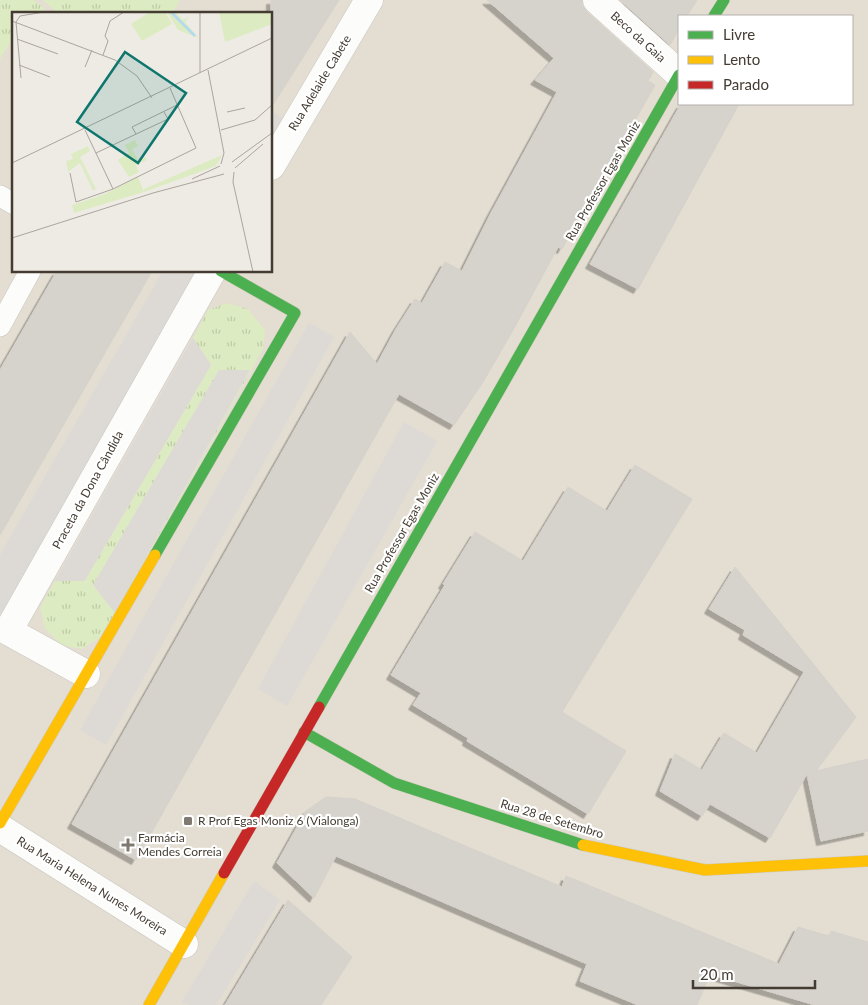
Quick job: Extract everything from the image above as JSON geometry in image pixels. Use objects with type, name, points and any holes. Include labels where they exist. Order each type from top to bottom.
[{"type":"street","name":"Rua Adelaide Cabete","points":[[272,164],[369,0]]},
{"type":"street","name":"Beco da Gaia","points":[[596,0],[678,73]]},
{"type":"street","points":[[715,15],[724,0]]},
{"type":"street","name":"Rua Professor Egas Moniz","points":[[149,1005],[678,76]]},
{"type":"street","name":"Praceta da Dona Cândida","points":[[86,674],[8,632],[211,272]]},
{"type":"street","points":[[0,823],[295,313],[223,272]]},
{"type":"street","name":"Rua 28 de Setembro","points":[[304,732],[394,783],[590,847],[705,870],[868,860]]},
{"type":"street","name":"Rua Maria Helena Nunes Moreira","points":[[0,828],[184,944]]},
{"type":"lane","points":[[0,196],[12,203]]},
{"type":"lane","points":[[0,326],[29,272]]},
{"type":"shaded area","points":[[0,0],[868,0],[868,1005],[0,1005]]},
{"type":"shaded area","points":[[272,112],[288,121],[272,150]]},
{"type":"shaded area","points":[[162,272],[203,272],[0,633],[0,555]]},
{"type":"shaded area","points":[[309,323],[334,337],[106,745],[80,730]]},
{"type":"shaded area","points":[[193,338],[211,365],[84,581],[55,581]]},
{"type":"shaded area","points":[[219,370],[250,370],[115,613],[93,585]]},
{"type":"shaded area","points":[[404,422],[437,441],[287,706],[258,689]]},
{"type":"shaded area","points":[[254,881],[280,900],[216,1005],[189,1005],[182,1002]]},
{"type":"green space","points":[[0,0],[34,0],[45,9],[41,12],[12,12],[12,39],[0,59]]},
{"type":"green space","points":[[43,0],[180,0],[173,12],[57,12]]},
{"type":"green space","points":[[227,303],[248,309],[265,330],[263,349],[115,613],[99,638],[82,649],[61,645],[45,628],[40,608],[55,581],[85,581],[211,365],[193,338],[208,310]]},
{"type":"building","points":[[271,0],[339,0],[272,106],[272,12]]},
{"type":"building","points":[[487,0],[582,0],[582,5],[587,12],[653,72],[648,81],[655,85],[562,249],[558,247],[483,382],[454,425],[399,394],[136,860],[72,824],[350,332],[377,364],[415,299],[422,303],[445,262],[462,271],[491,213],[557,92],[535,80],[554,58]]},
{"type":"building","points":[[620,0],[697,0],[688,15],[678,15],[678,31],[670,45]]},
{"type":"building","points":[[680,105],[738,105],[638,289],[590,264]]},
{"type":"building","points":[[56,272],[151,272],[0,535],[0,370]]},
{"type":"building","points":[[635,465],[692,499],[562,712],[626,751],[588,814],[467,741],[468,738],[413,705],[421,693],[391,675],[475,532],[523,561],[568,487],[607,511]]},
{"type":"building","points":[[735,567],[856,717],[816,771],[868,759],[868,831],[821,841],[807,774],[770,838],[710,804],[702,816],[660,791],[675,754],[702,770],[724,733],[757,753],[804,672],[743,635],[745,630],[709,609]]},
{"type":"building","points":[[326,797],[355,799],[562,887],[566,876],[779,964],[798,927],[829,936],[831,931],[868,942],[868,1005],[815,1005],[710,974],[697,1005],[638,1005],[580,981],[587,964],[336,856],[314,898],[277,863],[306,811]]},
{"type":"building","points":[[288,900],[352,957],[321,1005],[225,1005]]},
{"type":"traffic: fast","points":[[715,15],[724,0]]},
{"type":"traffic: fast","points":[[319,707],[678,77]]},
{"type":"traffic: fast","points":[[155,555],[295,313],[223,272]]},
{"type":"traffic: fast","points":[[304,732],[394,783],[583,845]]},
{"type":"traffic: slow","points":[[0,823],[155,555]]},
{"type":"traffic: slow","points":[[583,845],[705,870],[868,861]]},
{"type":"traffic: slow","points":[[149,1005],[224,873]]},
{"type":"traffic: jam","points":[[224,873],[319,707]]},
{"type":"place","name":"R Prof Egas Moniz 6 (Vialonga)","points":[[188,821]]},
{"type":"place","name":"Farmácia Mendes Correia","points":[[128,845]]}]
